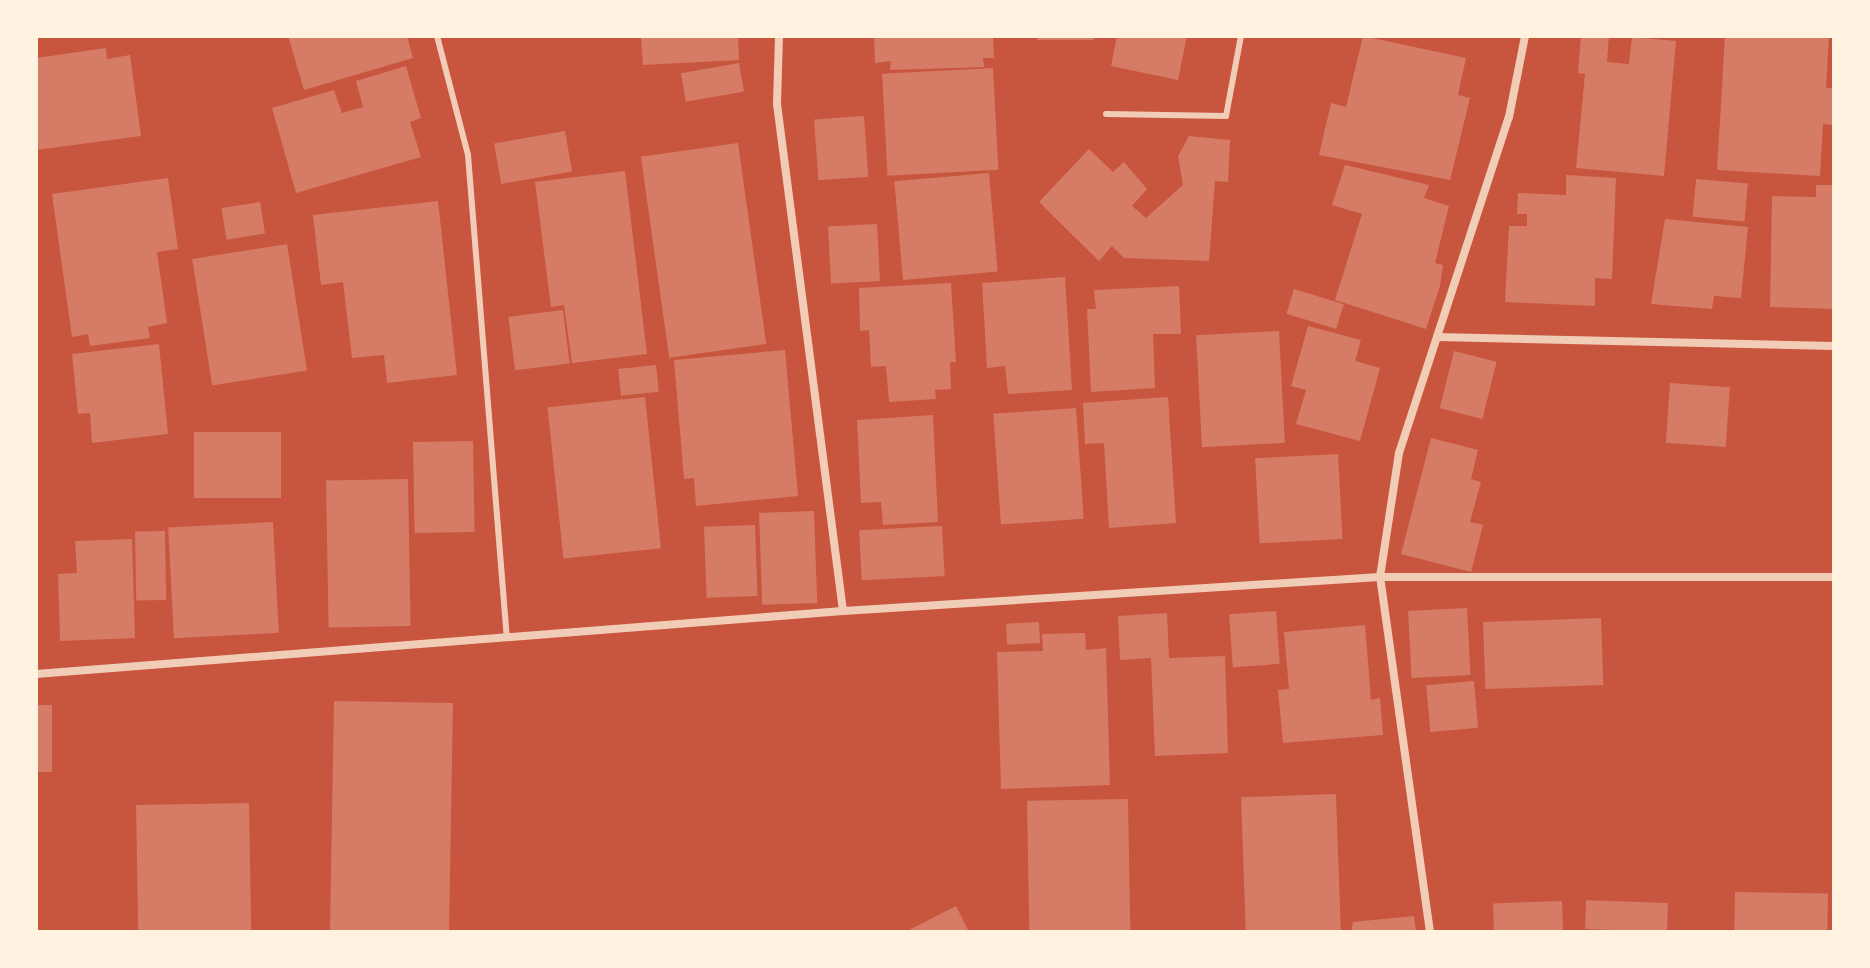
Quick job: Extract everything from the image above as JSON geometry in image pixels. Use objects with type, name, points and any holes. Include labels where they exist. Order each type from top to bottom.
[{"type":"street","points":[[779,36],[777,104],[843,611]]},
{"type":"street","points":[[1430,932],[1380,577],[1399,453],[1509,117],[1525,36]]},
{"type":"street","points":[[1437,337],[1834,346]]},
{"type":"street","points":[[36,674],[843,611],[1380,577],[1834,577]]},
{"type":"lane","points":[[437,36],[468,155],[507,637]]},
{"type":"lane","points":[[1106,114],[1226,116],[1241,36]]},
{"type":"building","points":[[288,36],[407,36],[413,58],[304,90]]},
{"type":"building","points":[[641,36],[738,36],[739,60],[643,65]]},
{"type":"building","points":[[874,36],[993,36],[994,58],[983,58],[984,67],[890,70],[891,61],[875,63]]},
{"type":"building","points":[[1037,36],[1094,36],[1094,40],[1037,40]]},
{"type":"building","points":[[1117,36],[1187,36],[1178,80],[1111,66]]},
{"type":"building","points":[[1363,36],[1466,58],[1458,95],[1470,98],[1450,180],[1319,155],[1331,103],[1346,107]]},
{"type":"building","points":[[1581,36],[1609,36],[1607,62],[1629,64],[1632,37],[1676,41],[1664,176],[1576,168],[1585,74],[1578,73]]},
{"type":"building","points":[[1725,36],[1829,36],[1826,88],[1834,88],[1834,125],[1823,124],[1820,176],[1717,170]]},
{"type":"building","points":[[106,48],[107,59],[130,55],[141,136],[36,150],[36,58]]},
{"type":"building","points":[[739,63],[744,92],[686,102],[681,73]]},
{"type":"building","points":[[406,66],[421,118],[410,122],[421,157],[296,193],[272,108],[334,90],[342,113],[363,107],[356,81]]},
{"type":"building","points":[[993,68],[998,170],[887,176],[882,74]]},
{"type":"building","points":[[864,116],[868,177],[818,180],[814,119]]},
{"type":"building","points":[[565,131],[572,171],[501,184],[494,144]]},
{"type":"building","points":[[1189,136],[1230,140],[1228,182],[1215,181],[1209,261],[1124,258],[1112,246],[1099,261],[1039,202],[1089,149],[1113,172],[1124,162],[1147,189],[1132,206],[1146,218],[1183,185],[1178,156]]},
{"type":"building","points":[[738,143],[766,344],[669,358],[641,157]]},
{"type":"building","points":[[1345,165],[1429,185],[1424,198],[1449,206],[1435,263],[1443,265],[1440,286],[1426,329],[1335,300],[1362,214],[1332,205]]},
{"type":"building","points":[[625,171],[647,354],[572,363],[564,305],[551,307],[535,182]]},
{"type":"building","points":[[989,173],[998,272],[903,280],[894,181]]},
{"type":"building","points":[[1566,175],[1616,178],[1612,279],[1595,278],[1595,306],[1505,302],[1509,226],[1527,226],[1527,214],[1517,214],[1518,193],[1566,195]]},
{"type":"building","points":[[168,178],[178,249],[157,252],[167,323],[148,327],[150,338],[90,346],[88,334],[72,337],[52,194]]},
{"type":"building","points":[[1696,179],[1748,184],[1744,221],[1693,217]]},
{"type":"building","points":[[1816,185],[1834,185],[1834,309],[1770,307],[1772,196],[1816,197]]},
{"type":"building","points":[[438,201],[457,375],[387,383],[384,355],[352,358],[343,282],[321,285],[313,215]]},
{"type":"building","points":[[260,202],[265,234],[226,240],[221,208]]},
{"type":"building","points":[[1665,219],[1748,227],[1741,298],[1714,296],[1712,309],[1651,304]]},
{"type":"building","points":[[877,224],[880,281],[831,283],[828,227]]},
{"type":"building","points":[[287,244],[307,370],[212,385],[192,259]]},
{"type":"building","points":[[1065,277],[1072,390],[1008,394],[1005,366],[987,368],[982,283]]},
{"type":"building","points":[[951,283],[956,362],[950,362],[951,389],[935,390],[936,399],[889,402],[886,366],[871,367],[869,330],[860,331],[859,288]]},
{"type":"building","points":[[1179,286],[1181,334],[1153,334],[1155,388],[1091,392],[1087,309],[1096,309],[1094,290]]},
{"type":"building","points":[[1294,289],[1344,304],[1336,329],[1286,314]]},
{"type":"building","points":[[563,310],[570,364],[515,370],[508,317]]},
{"type":"building","points":[[1308,326],[1361,340],[1355,361],[1380,368],[1360,441],[1296,424],[1306,390],[1291,386]]},
{"type":"building","points":[[1279,331],[1285,443],[1202,447],[1196,335]]},
{"type":"building","points":[[159,344],[168,434],[92,443],[90,413],[78,414],[72,354]]},
{"type":"building","points":[[785,350],[798,496],[696,506],[694,478],[684,479],[674,360]]},
{"type":"building","points":[[1454,351],[1497,362],[1482,419],[1440,408]]},
{"type":"building","points":[[656,365],[659,392],[621,396],[618,369]]},
{"type":"building","points":[[1670,383],[1730,387],[1726,447],[1666,443]]},
{"type":"building","points":[[645,397],[661,548],[563,558],[548,407]]},
{"type":"building","points":[[1168,397],[1176,523],[1109,528],[1104,443],[1085,444],[1083,403]]},
{"type":"building","points":[[1076,408],[1084,519],[1001,525],[993,414]]},
{"type":"building","points":[[933,415],[938,522],[883,525],[881,502],[861,503],[857,420]]},
{"type":"building","points":[[194,432],[281,432],[281,498],[194,498]]},
{"type":"building","points":[[1431,438],[1478,450],[1471,479],[1481,482],[1470,522],[1483,525],[1471,572],[1401,554]]},
{"type":"building","points":[[473,441],[475,532],[415,533],[413,442]]},
{"type":"building","points":[[1338,454],[1342,539],[1260,543],[1255,458]]},
{"type":"building","points":[[408,479],[411,626],[329,627],[326,480]]},
{"type":"building","points":[[814,511],[817,603],[762,605],[759,513]]},
{"type":"building","points":[[273,522],[279,633],[174,638],[168,527]]},
{"type":"building","points":[[755,525],[757,596],[707,598],[704,527]]},
{"type":"building","points":[[942,526],[945,576],[862,580],[859,530]]},
{"type":"building","points":[[165,531],[166,600],[136,601],[135,532]]},
{"type":"building","points":[[132,539],[135,638],[60,641],[58,574],[77,573],[75,541]]},
{"type":"building","points":[[1467,608],[1471,675],[1412,678],[1408,611]]},
{"type":"building","points":[[1276,611],[1280,664],[1233,667],[1229,614]]},
{"type":"building","points":[[1167,613],[1169,658],[1225,656],[1228,753],[1155,756],[1151,658],[1120,660],[1118,616]]},
{"type":"building","points":[[1601,618],[1603,685],[1485,689],[1483,622]]},
{"type":"building","points":[[1039,622],[1040,643],[1007,645],[1006,624]]},
{"type":"building","points":[[1365,625],[1371,700],[1380,698],[1383,735],[1283,743],[1278,690],[1289,689],[1284,632]]},
{"type":"building","points":[[1085,633],[1086,650],[1106,648],[1110,785],[1001,789],[997,652],[1043,651],[1042,634]]},
{"type":"building","points":[[1474,681],[1478,728],[1430,732],[1426,685]]},
{"type":"building","points":[[334,701],[453,703],[449,932],[330,932]]},
{"type":"building","points":[[36,705],[52,705],[52,772],[36,772]]},
{"type":"building","points":[[1336,794],[1341,932],[1246,932],[1241,797]]},
{"type":"building","points":[[1128,799],[1130,932],[1029,932],[1027,801]]},
{"type":"building","points":[[249,803],[251,932],[138,932],[136,805]]},
{"type":"building","points":[[1735,892],[1828,894],[1827,932],[1734,932]]},
{"type":"building","points":[[1586,900],[1668,903],[1667,932],[1585,929]]},
{"type":"building","points":[[1562,901],[1563,932],[1494,932],[1493,903]]},
{"type":"building","points":[[956,906],[969,932],[905,932]]},
{"type":"building","points":[[1414,916],[1416,932],[1351,932],[1353,922]]}]
